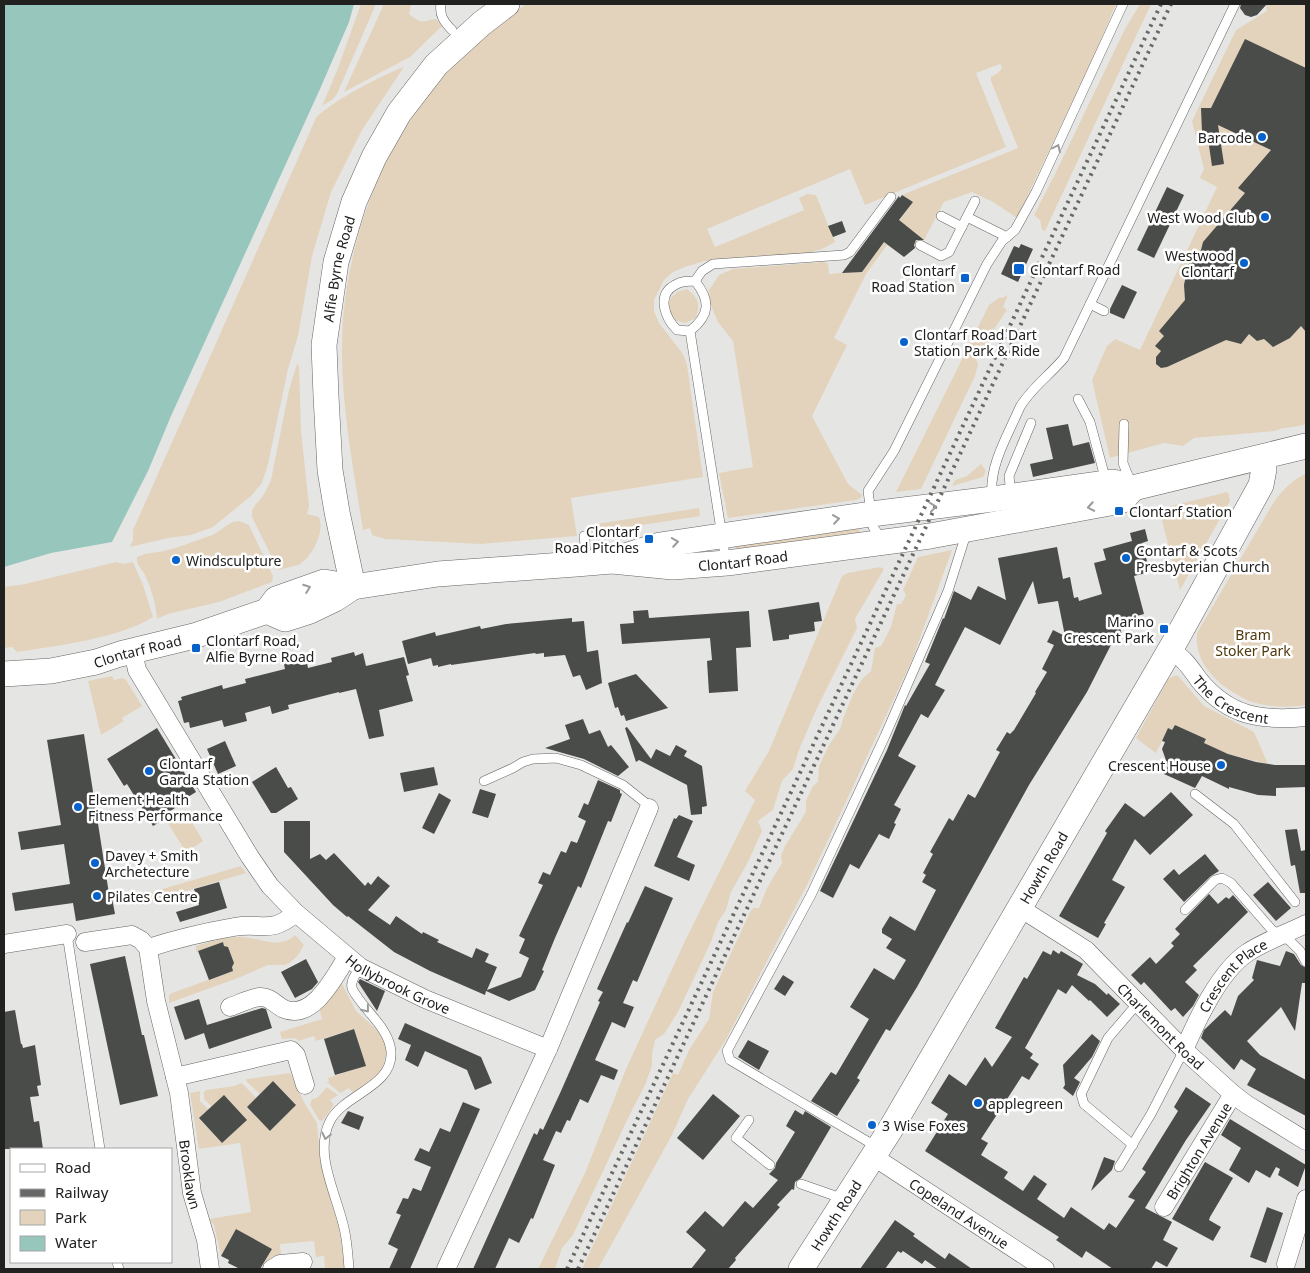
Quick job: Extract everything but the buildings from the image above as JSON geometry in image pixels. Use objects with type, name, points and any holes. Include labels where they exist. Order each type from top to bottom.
[{"type":"main road","name":"Alfie Byrne Road","points":[[353,587],[330,470],[326,396],[324,345],[336,262],[354,202],[374,157],[399,113],[436,65],[480,24],[507,4]]},
{"type":"main road","name":"Clontarf Road","points":[[600,562],[660,545],[871,514],[1107,483],[1119,483],[1133,488],[1306,446]]},
{"type":"main road","name":"Howth Road","points":[[801,1269],[877,1153],[1170,650],[1261,485],[1264,469],[1263,457]]},
{"type":"main road","name":"Clontarf Road","points":[[4,674],[51,671],[96,662],[194,636],[267,611],[276,599],[324,582],[353,587],[438,574],[600,562],[673,567],[792,556],[968,530],[1110,504],[1123,500],[1133,488]]},
{"type":"street","name":"The Crescent","points":[[1170,650],[1183,658],[1199,679],[1230,706],[1250,715],[1269,719],[1306,717]]},
{"type":"street","name":"Hollybrook Grove","points":[[133,651],[137,670],[250,857],[270,886],[296,913],[354,962],[425,999],[548,1049]]},
{"type":"street","points":[[446,1269],[548,1049],[648,808]]},
{"type":"street","name":"Charlemont Road","points":[[1020,908],[1086,950],[1184,1050],[1233,1094],[1306,1141]]},
{"type":"street","points":[[85,942],[132,935],[141,940],[148,948],[186,936],[238,926],[273,927],[285,922],[296,913]]},
{"type":"street","name":"Crescent Place","points":[[1184,1050],[1192,1030],[1211,996],[1234,963],[1248,952],[1306,924]]},
{"type":"street","points":[[4,944],[67,934]]},
{"type":"street","name":"Brooklawn","points":[[148,948],[156,1001],[182,1109],[192,1193],[206,1240],[210,1269]]},
{"type":"street","points":[[230,1007],[259,997],[266,998],[290,1011],[303,1008],[313,1004],[321,997],[354,962]]},
{"type":"street","points":[[175,1077],[291,1050],[296,1055],[305,1085]]},
{"type":"street","name":"Brighton Avenue","points":[[1164,1207],[1233,1094]]},
{"type":"street","name":"Copeland Avenue","points":[[877,1153],[1045,1269]]},
{"type":"street","points":[[1286,1264],[1305,1209]]},
{"type":"street","points":[[272,1269],[280,1264],[303,1262]]},
{"type":"lane","points":[[440,4],[443,20],[452,30]]},
{"type":"lane","points":[[884,541],[873,527],[868,491],[894,451],[987,264],[1002,241],[1015,230],[1036,192],[1123,4]]},
{"type":"lane","points":[[1002,498],[991,484],[993,472],[1020,407],[1025,399],[1064,358],[1235,4]]},
{"type":"lane","points":[[695,281],[702,271],[713,264],[844,255],[850,252],[891,197]]},
{"type":"lane","points":[[920,245],[941,256],[946,255],[975,201]]},
{"type":"lane","points":[[941,216],[962,227]]},
{"type":"lane","points":[[967,217],[1007,237]]},
{"type":"lane","points":[[695,281],[705,300],[705,313],[701,322],[690,331],[677,330],[670,323],[665,312],[664,298],[673,285],[681,282],[695,281]]},
{"type":"lane","points":[[1090,304],[1104,311]]},
{"type":"lane","points":[[690,331],[727,563]]},
{"type":"lane","points":[[1078,399],[1090,422],[1107,483]]},
{"type":"lane","points":[[1002,498],[1031,423]]},
{"type":"lane","points":[[1124,424],[1123,463],[1133,488]]},
{"type":"lane","points":[[877,1153],[730,1060],[727,1051],[810,896],[885,736],[948,591],[968,530]]},
{"type":"lane","points":[[584,536],[600,562]]},
{"type":"lane","points":[[484,781],[523,762],[533,759],[556,758],[580,765],[624,785],[648,808]]},
{"type":"lane","points":[[1195,794],[1234,824],[1295,902]]},
{"type":"lane","points":[[1185,910],[1215,880],[1222,878],[1231,882],[1272,930],[1290,942],[1306,962]]},
{"type":"lane","points":[[67,934],[100,1148]]},
{"type":"lane","points":[[349,1269],[344,1226],[324,1158],[323,1140],[329,1123],[338,1110],[384,1076],[390,1064],[392,1052],[389,1041],[381,1026],[363,1006],[352,988],[354,962]]},
{"type":"lane","points":[[1133,1145],[1084,1104],[1081,1094],[1108,1038],[1138,1002]]},
{"type":"lane","points":[[1119,1168],[1151,1114],[1184,1050]]},
{"type":"lane","points":[[749,1120],[736,1138],[770,1165]]},
{"type":"lane","points":[[801,1184],[846,1200]]},
{"type":"green space","points":[[361,4],[376,4],[337,94],[322,106],[338,68]]},
{"type":"green space","points":[[384,4],[411,4],[409,14],[417,20],[436,19],[442,26],[410,57],[344,92]]},
{"type":"green space","points":[[526,4],[1116,4],[1092,60],[1017,218],[993,202],[972,192],[944,202],[924,240],[904,257],[887,245],[866,274],[834,338],[847,345],[812,416],[848,484],[862,495],[861,498],[728,518],[719,473],[753,467],[733,341],[718,322],[710,302],[709,290],[719,275],[733,269],[822,262],[828,263],[829,274],[850,272],[849,261],[862,271],[912,203],[902,195],[1018,148],[991,81],[991,77],[1002,68],[1000,64],[976,73],[1006,147],[865,205],[850,169],[707,229],[715,247],[804,210],[799,198],[807,194],[816,195],[835,242],[810,253],[704,261],[673,272],[664,280],[654,300],[654,311],[659,323],[683,354],[687,365],[703,477],[571,498],[577,536],[480,544],[385,539],[372,535],[370,528],[363,530],[347,425],[342,373],[343,320],[353,257],[361,225],[372,193],[386,162],[401,133],[419,105],[438,81],[459,60]]},
{"type":"green space","points":[[1140,4],[1151,4],[1045,231],[1042,230],[1040,220],[1034,215],[1125,29]]},
{"type":"green space","name":"Westwood Clontarf","points":[[1265,4],[1306,4],[1306,424],[1275,431],[1194,438],[1183,446],[1164,443],[1110,458],[1092,380],[1107,346],[1115,339],[1140,350],[1217,187],[1200,178],[1204,169],[1192,121],[1236,30],[1267,11]]},
{"type":"green space","points":[[404,67],[362,130],[331,192],[312,256],[298,336],[288,369],[268,464],[262,483],[251,496],[213,527],[191,535],[130,547],[133,540],[133,530],[316,118],[333,104],[358,89]]},
{"type":"green space","points":[[687,289],[698,302],[698,309],[696,318],[685,323],[674,320],[669,311],[669,300],[677,292]]},
{"type":"green space","points":[[1008,295],[1003,307],[1007,310],[994,329],[995,334],[985,352],[978,355],[976,359],[978,365],[975,376],[921,489],[896,492],[989,305],[1000,297]]},
{"type":"green space","points":[[297,364],[299,366],[301,431],[309,506],[307,514],[319,517],[320,530],[316,544],[303,562],[278,570],[252,517],[252,510],[263,496],[271,480],[289,390]]},
{"type":"green space","points":[[981,464],[986,471],[983,477],[952,486],[955,480],[967,476]]},
{"type":"green space","name":"Bram Stoker Park","points":[[1306,474],[1306,705],[1286,707],[1265,705],[1250,701],[1234,693],[1212,675],[1206,668],[1199,652],[1197,633],[1275,500],[1289,485]]},
{"type":"green space","points":[[1227,492],[1230,501],[1180,590],[1159,509]]},
{"type":"green space","points":[[699,508],[700,516],[591,533],[590,525]]},
{"type":"green space","points":[[235,521],[249,525],[273,576],[272,582],[219,602],[168,614],[157,619],[151,591],[145,575],[138,565],[137,557],[185,545],[212,535]]},
{"type":"green space","points":[[856,523],[862,536],[745,552],[733,547]]},
{"type":"green space","points":[[952,550],[912,660],[807,885],[725,1041],[688,1099],[672,1135],[598,1269],[582,1269],[673,1073],[678,1075],[689,1050],[709,1019],[713,992],[751,910],[759,908],[767,888],[782,863],[781,856],[785,846],[806,812],[806,801],[813,786],[818,782],[819,766],[829,745],[840,729],[853,694],[862,679],[871,671],[875,648],[881,646],[891,627],[897,604],[901,604],[906,595],[903,590],[918,557]]},
{"type":"green space","points":[[116,562],[123,564],[133,562],[143,585],[153,617],[124,630],[88,640],[17,652],[12,647],[4,648],[4,587],[25,584]]},
{"type":"green space","points":[[880,567],[884,569],[855,619],[857,628],[817,708],[793,769],[782,781],[773,810],[758,821],[762,831],[748,862],[731,892],[726,910],[718,922],[711,942],[678,1012],[664,1034],[655,1040],[652,1066],[645,1085],[573,1235],[562,1248],[555,1269],[538,1269],[585,1173],[626,1069],[684,943],[755,800],[745,791],[769,751],[842,576],[848,573]]},
{"type":"green space","points":[[1176,675],[1204,706],[1254,732],[1268,764],[1228,754],[1204,743],[1206,739],[1175,725],[1172,730],[1168,729],[1156,753],[1136,738],[1168,679]]},
{"type":"green space","points":[[112,676],[114,680],[122,678],[126,680],[142,706],[122,718],[124,721],[101,735],[88,681]]},
{"type":"green space","points":[[185,811],[203,841],[186,852],[167,822]]},
{"type":"green space","points":[[241,866],[246,873],[146,903],[140,900],[139,896]]},
{"type":"green space","points":[[295,935],[304,945],[291,962],[285,965],[268,965],[169,1003],[169,995],[172,993],[233,971],[228,948],[224,946],[223,942],[196,952],[196,946],[233,937],[282,942]]},
{"type":"green space","points":[[340,980],[356,1011],[378,1031],[387,1051],[382,1069],[377,1078],[353,1093],[349,1088],[340,1093],[327,1082],[329,1082],[328,1078],[365,1066],[354,1029],[316,1041],[314,1036],[299,1041],[295,1038],[282,1039],[280,1032],[322,1019],[319,1007]]},
{"type":"green space","points":[[290,1073],[317,1123],[320,1161],[339,1228],[345,1269],[325,1269],[324,1256],[316,1257],[314,1241],[280,1244],[281,1254],[261,1268],[271,1249],[236,1229],[221,1256],[214,1225],[209,1219],[251,1212],[240,1143],[199,1149],[190,1093],[200,1091],[200,1101],[209,1110],[199,1119],[222,1143],[246,1119],[224,1096],[212,1107],[204,1099],[204,1092],[242,1083],[256,1098],[247,1108],[271,1131],[296,1104],[273,1081],[260,1094],[246,1081],[247,1079]]},
{"type":"green space","points":[[327,1087],[338,1095],[330,1100],[334,1105],[322,1121],[319,1120],[310,1105],[312,1099],[317,1098]]},
{"type":"water","points":[[4,4],[354,4],[349,22],[320,89],[171,416],[148,471],[112,542],[51,553],[4,567]]},
{"type":"railway","points":[[567,1269],[1161,4]]},
{"type":"railway","points":[[578,1269],[1171,4]]},
{"type":"place","name":"Barcode","points":[[1262,137]]},
{"type":"place","name":"West Wood Club","points":[[1265,217]]},
{"type":"place","name":"Westwood Clontarf","points":[[1244,263]]},
{"type":"place","name":"Clontarf Road","points":[[1019,269]]},
{"type":"place","name":"Clontarf Road Station","points":[[965,278]]},
{"type":"place","name":"Clontarf Road Dart Station Park & Ride","points":[[904,342]]},
{"type":"place","name":"Clontarf Station","points":[[1119,511]]},
{"type":"place","name":"Clontarf Road Pitches","points":[[649,539]]},
{"type":"place","name":"Contarf & Scots Presbyterian Church","points":[[1126,558]]},
{"type":"place","name":"Windsculpture","points":[[176,560]]},
{"type":"place","name":"Marino Crescent Park","points":[[1164,629]]},
{"type":"place","name":"Clontarf Road, Alfie Byrne Road","points":[[196,648]]},
{"type":"place","name":"Crescent House","points":[[1221,765]]},
{"type":"place","name":"Clontarf Garda Station","points":[[149,771]]},
{"type":"place","name":"Element Health Fitness Performance","points":[[78,807]]},
{"type":"place","name":"Davey + Smith Archetecture","points":[[95,863]]},
{"type":"place","name":"Pilates Centre","points":[[97,896]]},
{"type":"place","name":"applegreen","points":[[978,1103]]},
{"type":"place","name":"3 Wise Foxes","points":[[872,1125]]}]
